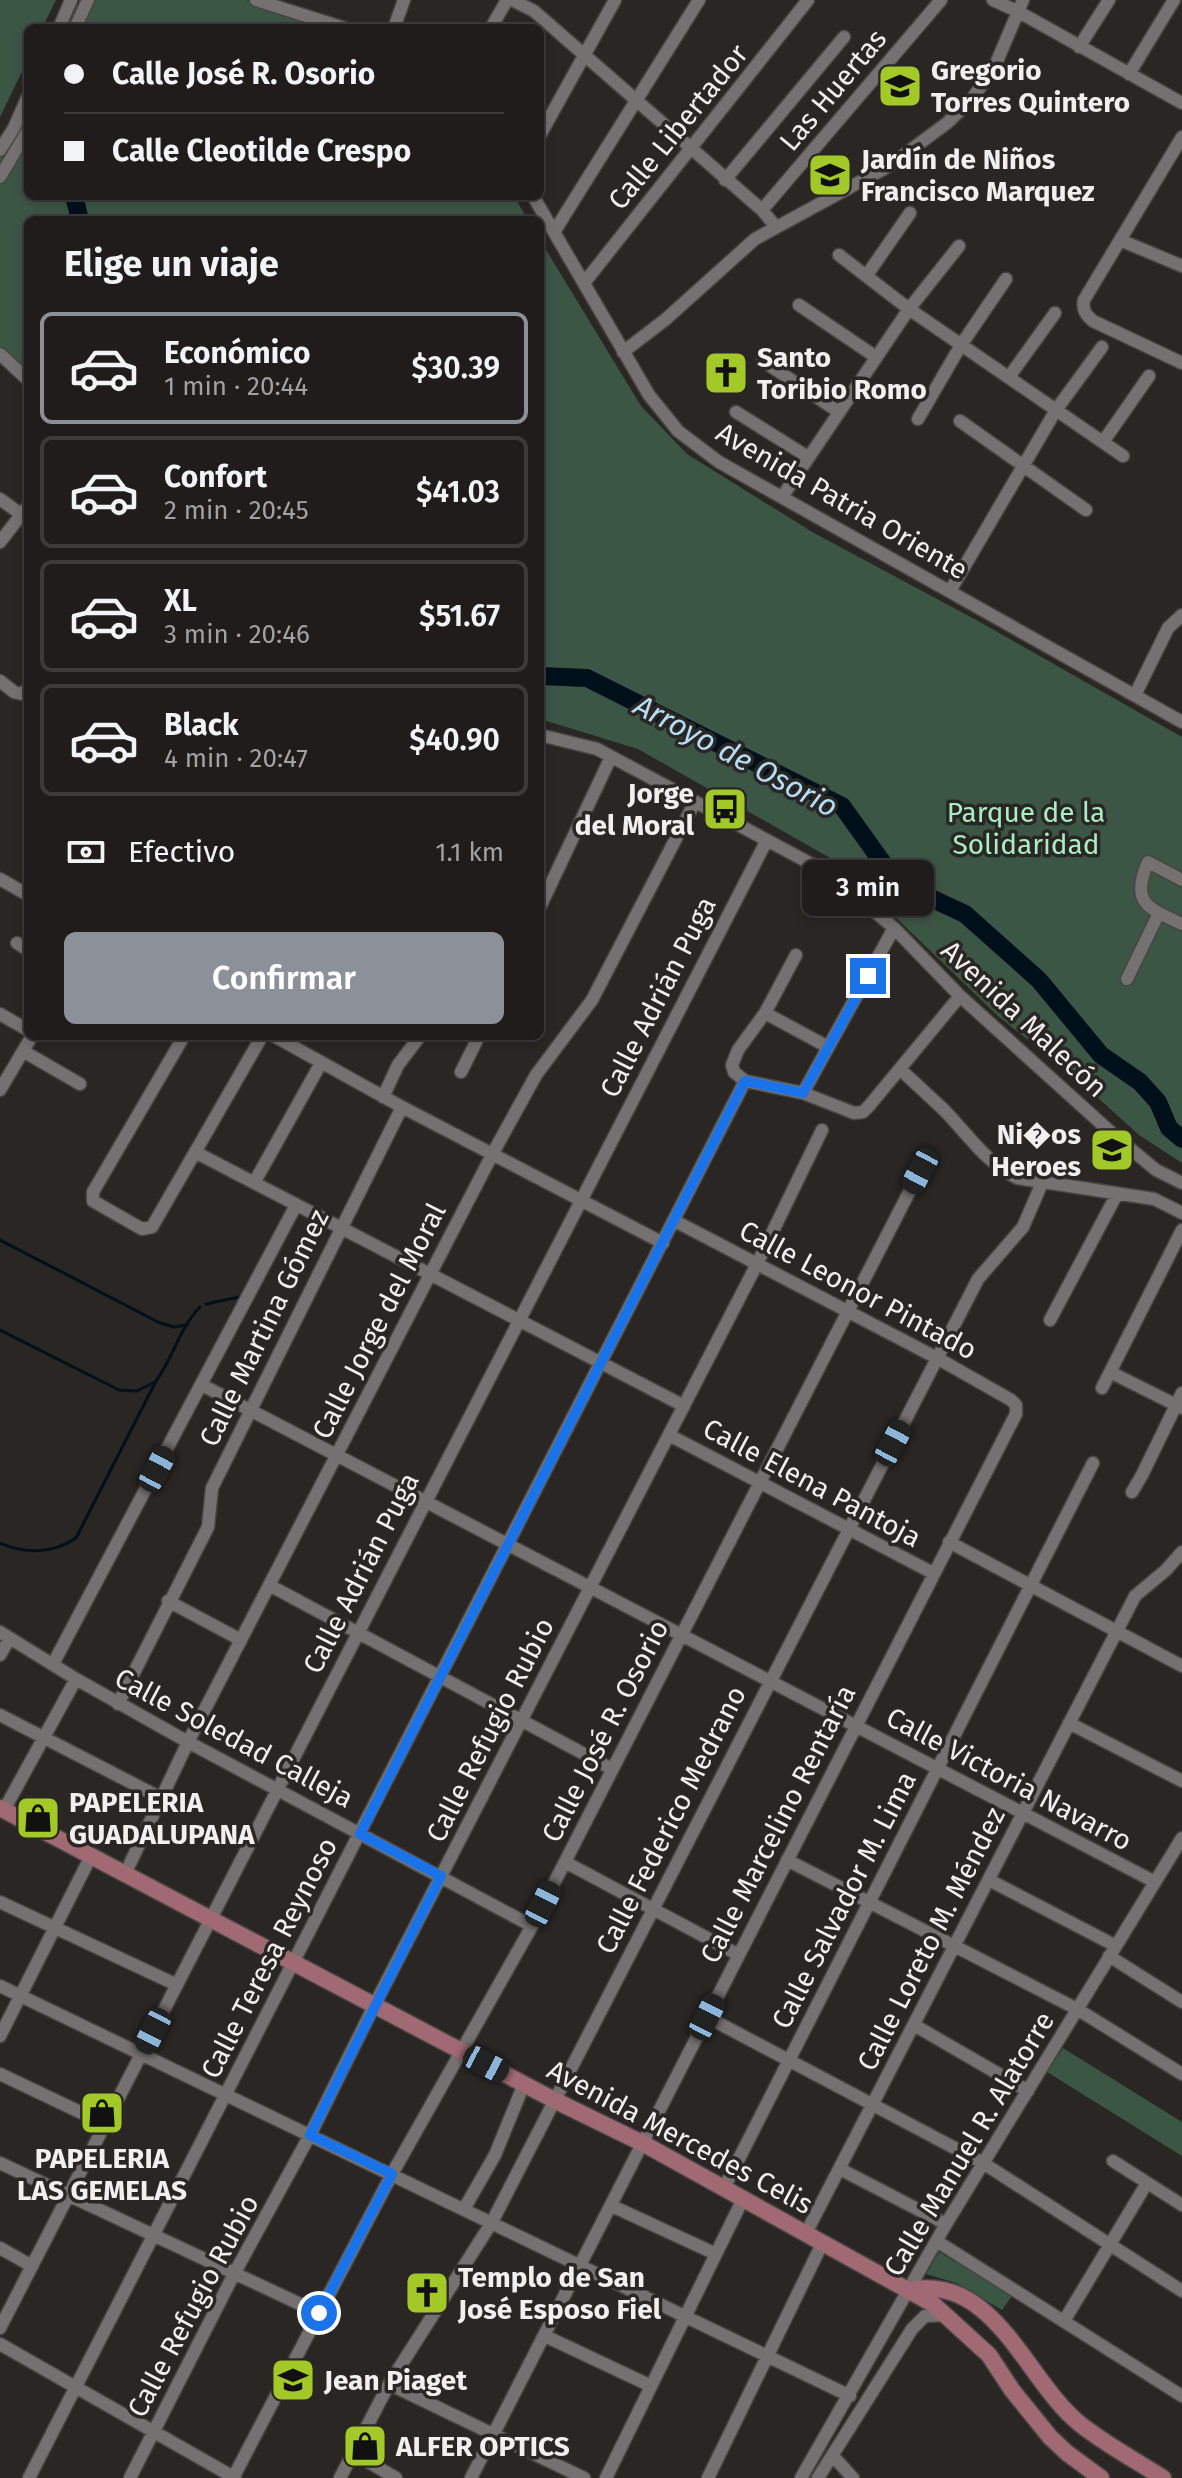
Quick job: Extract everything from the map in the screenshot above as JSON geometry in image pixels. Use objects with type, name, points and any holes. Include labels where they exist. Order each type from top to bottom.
[{"type":"main road","name":"Avenida Mercedes Celis","points":[[2,1809],[554,2100],[644,2144],[909,2290],[948,2315],[989,2355],[1012,2390],[1050,2437],[1101,2478]]},
{"type":"main road","name":"Avenida Mercedes Celis","points":[[909,2290],[934,2287],[955,2293],[973,2303],[1005,2331],[1053,2395],[1080,2424],[1163,2478]]},
{"type":"street","points":[[61,24],[71,0]]},
{"type":"street","points":[[77,24],[88,0]]},
{"type":"street","points":[[256,0],[331,24]]},
{"type":"street","points":[[395,24],[404,0]]},
{"type":"street","points":[[494,24],[510,0],[534,11],[762,210],[776,227]]},
{"type":"street","points":[[544,128],[615,0]]},
{"type":"street","points":[[554,232],[699,0]]},
{"type":"street","name":"Calle Libertador","points":[[584,283],[808,0]]},
{"type":"street","name":"Las Huertas","points":[[762,210],[941,0]]},
{"type":"street","points":[[993,0],[1020,5],[1079,47],[1182,103]]},
{"type":"street","points":[[1079,47],[1109,0]]},
{"type":"street","points":[[1129,74],[1174,0]]},
{"type":"street","points":[[623,352],[666,319],[739,251],[776,227],[889,166],[947,123],[972,99],[995,66],[1020,5]]},
{"type":"street","points":[[725,180],[844,37]]},
{"type":"street","points":[[0,150],[24,105]]},
{"type":"street","points":[[0,177],[24,137]]},
{"type":"street","points":[[1182,137],[1084,300],[1084,311],[1093,321],[1182,363]]},
{"type":"street","name":"Avenida Patria Oriente","points":[[535,200],[649,395],[678,431],[719,462],[1182,722]]},
{"type":"street","points":[[867,275],[910,213]]},
{"type":"street","points":[[1120,240],[1180,261]]},
{"type":"street","points":[[782,497],[909,309],[959,246]]},
{"type":"street","points":[[839,255],[909,309],[1123,456]]},
{"type":"street","points":[[918,419],[961,345],[1006,279]]},
{"type":"street","points":[[799,305],[876,357]]},
{"type":"street","points":[[1009,377],[1055,313]]},
{"type":"street","points":[[950,591],[1056,410],[1102,347]]},
{"type":"street","points":[[0,354],[24,376]]},
{"type":"street","points":[[763,361],[839,412]]},
{"type":"street","points":[[1103,442],[1149,376]]},
{"type":"street","points":[[736,412],[808,457]]},
{"type":"street","points":[[960,421],[1086,510]]},
{"type":"street","points":[[0,499],[24,510]]},
{"type":"street","points":[[0,542],[24,511]]},
{"type":"street","points":[[1135,695],[1168,628],[1182,615]]},
{"type":"street","points":[[0,681],[14,692],[24,692]]},
{"type":"street","name":"Avenida Malecón","points":[[544,736],[597,749],[830,874],[894,928],[960,996],[1115,1136],[1156,1170],[1182,1183]]},
{"type":"street","points":[[544,899],[611,757]]},
{"type":"street","name":"Calle Jorge del Moral","points":[[125,1874],[188,1742],[493,1153],[536,1075],[592,1000],[695,802]]},
{"type":"street","name":"Calle Adrián Puga","points":[[0,2328],[767,840]]},
{"type":"street","points":[[1182,880],[1148,862],[1141,879],[1141,896],[1147,905],[1182,924]]},
{"type":"street","points":[[0,879],[23,892]]},
{"type":"street","points":[[1127,979],[1159,913]]},
{"type":"street","points":[[803,1093],[894,928]]},
{"type":"street","points":[[796,955],[732,1065],[737,1077],[745,1081],[803,1093],[854,1113],[863,1112],[960,996]]},
{"type":"street","points":[[765,1013],[828,1047]]},
{"type":"street","points":[[0,1014],[24,1028]]},
{"type":"street","points":[[0,1090],[30,1040]]},
{"type":"street","points":[[182,1040],[93,1192],[93,1201],[142,1229],[152,1227],[260,1040]]},
{"type":"street","points":[[281,1040],[383,1097],[663,1243]]},
{"type":"street","points":[[383,1097],[398,1065],[418,1040]]},
{"type":"street","points":[[461,1072],[477,1040]]},
{"type":"street","points":[[23,1051],[80,1084]]},
{"type":"street","points":[[254,1183],[321,1063]]},
{"type":"street","points":[[901,1070],[1002,1171],[1042,1183],[1154,1199],[1182,1213]]},
{"type":"street","name":"Calle Teresa Reynoso","points":[[29,2478],[745,1081]]},
{"type":"street","name":"Calle Martina Gómez","points":[[118,1704],[208,1527],[212,1488],[402,1107]]},
{"type":"street","name":"Calle Refugio Rubio","points":[[130,2478],[591,1588],[822,1130]]},
{"type":"street","name":"Calle Elena Pantoja","points":[[195,1152],[684,1406]]},
{"type":"street","name":"Calle José R. Osorio","points":[[234,2478],[392,2174],[532,1926],[920,1171]]},
{"type":"street","name":"Calle Federico Medrano","points":[[340,2478],[389,2384],[492,2222],[978,1279],[1023,1227],[1042,1183]]},
{"type":"street","points":[[1050,1320],[1117,1194]]},
{"type":"street","points":[[53,1664],[296,1205]]},
{"type":"street","name":"Calle Leonor Pintado","points":[[675,1221],[937,1358],[1016,1405]]},
{"type":"street","points":[[1102,1388],[1182,1230]]},
{"type":"street","points":[[1110,1372],[1180,1402],[1134,1488]]},
{"type":"street","name":"Calle Victoria Navarro","points":[[202,1385],[1155,1882]]},
{"type":"street","name":"Calle Marcelino Rentaría","points":[[471,2478],[1016,1414],[1016,1405]]},
{"type":"street","name":"Calle Elena Pantoja","points":[[669,1435],[933,1573]]},
{"type":"street","name":"Calle Salvador M. Lima","points":[[724,2188],[1093,1463]]},
{"type":"street","name":"Calle Elena Pantoja","points":[[949,1542],[1182,1666]]},
{"type":"street","name":"Calle Loreto M. Méndez","points":[[806,2233],[1135,1596],[1182,1552]]},
{"type":"street","points":[[269,1585],[612,1769]]},
{"type":"street","points":[[168,1601],[241,1640]]},
{"type":"street","points":[[0,1655],[5,1635]]},
{"type":"street","name":"Calle Soledad Calleja","points":[[5,1635],[118,1704],[532,1926]]},
{"type":"street","points":[[2,1809],[76,1679]]},
{"type":"street","points":[[0,1715],[161,1798]]},
{"type":"street","points":[[1069,1723],[1182,1781]]},
{"type":"street","name":"Calle Manuel R. Alatorre","points":[[801,2478],[946,2224],[1182,1838]]},
{"type":"street","points":[[0,2036],[91,1856]]},
{"type":"street","points":[[787,1860],[1077,2009],[1182,2074]]},
{"type":"street","points":[[565,1862],[739,1955]]},
{"type":"street","points":[[989,1880],[1112,1951],[1182,2002]]},
{"type":"street","points":[[0,1902],[177,1985]]},
{"type":"street","points":[[0,1986],[850,2396]]},
{"type":"street","points":[[707,2017],[983,2163],[1182,2291]]},
{"type":"street","points":[[914,2025],[1028,2091]]},
{"type":"street","points":[[0,2074],[105,2124]]},
{"type":"street","points":[[464,2209],[495,2155],[524,2084]]},
{"type":"street","points":[[1113,2161],[1182,2205]]},
{"type":"street","points":[[0,2163],[319,2313]]},
{"type":"street","points":[[840,2169],[946,2224]]},
{"type":"street","points":[[1064,2321],[1147,2183]]},
{"type":"street","points":[[606,2478],[743,2199]]},
{"type":"street","points":[[612,2206],[716,2254]]},
{"type":"street","points":[[708,2478],[823,2242]]},
{"type":"street","points":[[938,2242],[1182,2396]]},
{"type":"street","points":[[0,2248],[32,2266]]},
{"type":"street","points":[[818,2478],[912,2329],[925,2316],[948,2315]]},
{"type":"street","points":[[545,2336],[651,2386]]},
{"type":"street","points":[[0,2344],[234,2478]]},
{"type":"street","points":[[389,2384],[579,2477]]},
{"type":"street","points":[[353,2453],[396,2478]]},
{"type":"street","points":[[833,2456],[853,2478]]},
{"type":"green space","points":[[0,0],[56,0],[44,24],[24,24],[24,67],[0,117]]},
{"type":"green space","points":[[80,0],[246,0],[324,24],[67,24]]},
{"type":"green space","points":[[24,108],[24,200],[516,200],[526,216],[24,216],[24,381],[0,359],[0,153]]},
{"type":"green space","name":"Parque de la Solidaridad","points":[[544,247],[641,406],[687,454],[814,533],[980,622],[1182,737],[1182,1163],[1139,1135],[1076,1078],[998,1016],[839,863],[638,749],[544,720]]},
{"type":"green space","points":[[1063,2048],[1182,2122],[1182,2156],[1047,2072]]},
{"type":"green space","points":[[939,2252],[1012,2296],[1002,2310],[956,2283],[926,2274]]},
{"type":"waterway","name":"Arroyo de Osorio","points":[[75,200],[79,216]]},
{"type":"waterway","name":"Arroyo de Osorio","points":[[544,676],[587,678],[842,806],[890,873],[909,888],[965,914],[1039,980],[1101,1055],[1140,1082],[1158,1102],[1169,1128],[1182,1139]]},
{"type":"waterway","points":[[0,1240],[160,1323],[174,1327],[187,1325]]},
{"type":"waterway","points":[[206,1304],[239,1297]]},
{"type":"waterway","points":[[0,1543],[39,1551],[58,1547],[76,1538],[156,1381],[187,1324],[200,1307]]},
{"type":"waterway","points":[[0,1330],[119,1390],[137,1391],[155,1382]]},
{"type":"place","name":"Gregorio Torres Quintero","points":[[900,86]]},
{"type":"place","name":"Jardín de Niños Francisco Marquez","points":[[830,175]]},
{"type":"place","name":"Santo Toribio Romo","points":[[726,373]]},
{"type":"place","name":"Jorge del Moral","points":[[725,809]]},
{"type":"place","name":"Ni�os Heroes","points":[[1112,1150]]},
{"type":"place","name":"PAPELERIA GUADALUPANA","points":[[38,1818]]},
{"type":"place","name":"PAPELERIA LAS GEMELAS","points":[[102,2113]]},
{"type":"place","name":"Templo de San José Esposo Fiel","points":[[427,2293]]},
{"type":"place","name":"Jean Piaget","points":[[293,2380]]},
{"type":"place","name":"ALFER OPTICS","points":[[365,2446]]},
{"type":"route","points":[[319,2313],[392,2174],[310,2135],[441,1876],[360,1834],[745,1081],[803,1093],[868,976]]}]
